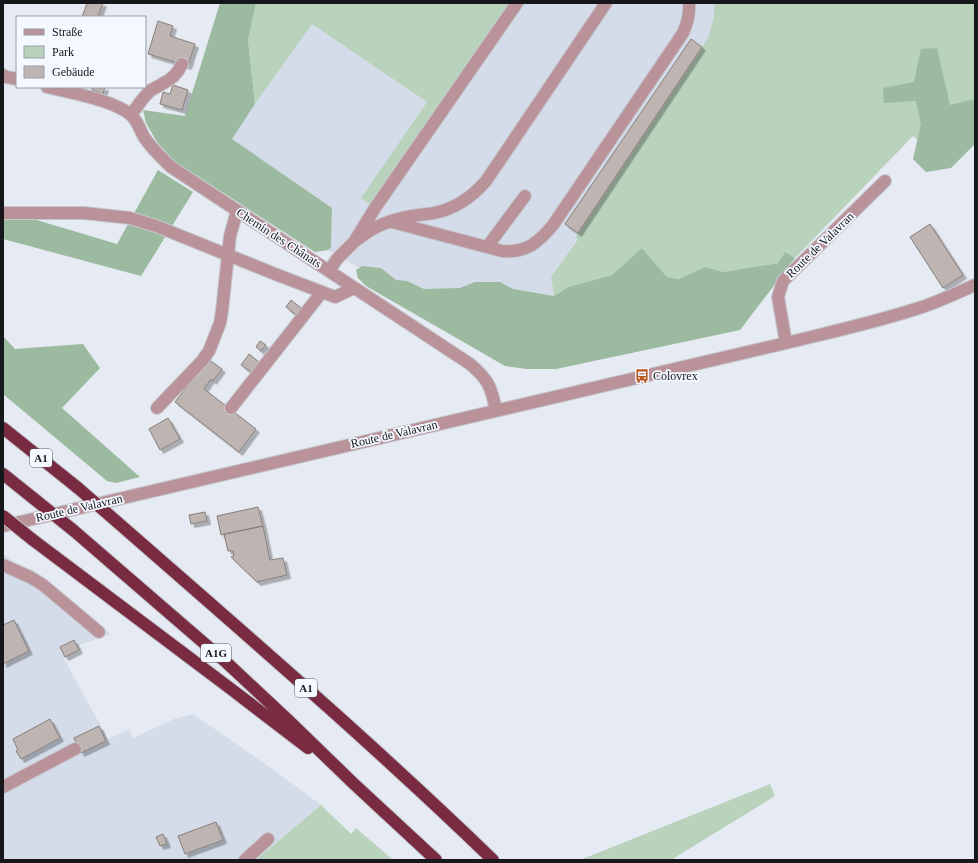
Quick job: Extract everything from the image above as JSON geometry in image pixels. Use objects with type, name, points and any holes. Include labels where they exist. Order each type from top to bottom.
[{"type":"highway","name":"A1","points":[[3,428],[116,520],[273,658],[386,760],[493,860]]},
{"type":"highway","name":"A1G","points":[[3,474],[74,530],[227,663],[353,783]]},
{"type":"highway","points":[[3,516],[353,783],[436,860]]},
{"type":"street","points":[[354,242],[375,208],[517,3]]},
{"type":"street","points":[[329,271],[337,259],[354,242],[373,229],[383,224],[418,215],[434,214],[443,211],[465,200],[480,188],[606,3]]},
{"type":"street","points":[[392,222],[502,251],[511,252],[528,248],[536,243],[544,236],[557,219],[683,33],[690,15],[689,3]]},
{"type":"street","points":[[131,115],[146,95],[172,78],[179,71],[182,64]]},
{"type":"street","points":[[3,75],[16,79]]},
{"type":"street","name":"Chemin des Chânats","points":[[51,88],[106,102],[131,115],[145,138],[161,157],[172,167],[479,371],[490,386],[496,410]]},
{"type":"street","name":"Route de Valavran","points":[[786,343],[778,297],[783,281],[885,181]]},
{"type":"street","points":[[488,247],[525,196]]},
{"type":"street","points":[[157,408],[202,361],[209,351],[220,324],[230,236],[237,211]]},
{"type":"street","points":[[3,213],[84,213],[130,218],[156,226],[322,292],[335,296],[354,288]]},
{"type":"street","name":"Route de Valavran","points":[[3,526],[875,321],[946,298],[975,285]]},
{"type":"street","points":[[231,408],[322,292]]},
{"type":"street","points":[[3,565],[30,577],[43,585],[99,632]]},
{"type":"street","points":[[3,787],[76,749]]},
{"type":"street","points":[[245,860],[268,839]]},
{"type":"shaded area","points":[[523,3],[714,3],[715,7],[714,17],[708,38],[575,236],[578,238],[551,277],[558,318],[513,334],[354,265],[328,250],[331,247],[332,208],[231,139],[312,23],[427,102],[361,198],[383,207]]},
{"type":"shaded area","points":[[3,554],[111,634],[79,645],[81,650],[64,659],[108,739],[129,729],[133,738],[174,719],[193,714],[274,770],[321,805],[256,860],[3,860]]},
{"type":"green space","points":[[220,3],[256,3],[248,40],[255,104],[232,139],[332,208],[331,248],[328,250],[315,252],[174,161],[157,142],[146,123],[143,110],[185,116]]},
{"type":"green space","points":[[256,3],[523,3],[380,211],[361,198],[427,102],[312,24],[255,104],[248,40]]},
{"type":"green space","points":[[714,3],[975,3],[975,115],[938,156],[913,136],[795,258],[785,252],[778,263],[724,272],[705,267],[679,279],[667,277],[642,248],[612,275],[568,287],[554,296],[551,277],[578,239],[575,237],[708,38],[714,17]]},
{"type":"green space","points":[[937,48],[950,105],[975,99],[975,144],[951,168],[926,172],[913,159],[921,124],[916,101],[884,103],[883,88],[914,82],[921,49]]},
{"type":"green space","points":[[158,170],[193,192],[141,276],[3,239],[3,210],[117,244]]},
{"type":"green space","points":[[642,248],[667,277],[679,279],[705,267],[724,272],[778,263],[785,252],[795,258],[740,330],[556,369],[527,369],[505,366],[366,286],[358,278],[356,270],[362,266],[381,268],[396,280],[407,281],[424,289],[460,288],[475,282],[500,282],[513,289],[554,296],[568,287],[612,275]]},
{"type":"green space","points":[[3,336],[15,349],[83,344],[100,368],[62,408],[140,477],[116,483],[107,481],[3,394]]},
{"type":"green space","points":[[770,784],[775,796],[671,860],[580,860]]},
{"type":"green space","points":[[321,805],[351,834],[356,828],[393,860],[256,860]]},
{"type":"building","points":[[87,3],[103,3],[98,16],[82,16]]},
{"type":"building","points":[[158,21],[173,26],[170,36],[195,44],[188,66],[148,54]]},
{"type":"building","points":[[691,39],[702,47],[578,233],[565,224]]},
{"type":"building","points":[[173,85],[188,90],[182,110],[160,104],[163,92],[170,94]]},
{"type":"building","points":[[93,88],[105,88],[103,94],[92,90]]},
{"type":"building","points":[[930,224],[963,275],[943,288],[910,237]]},
{"type":"building","points":[[291,300],[301,308],[296,315],[286,307]]},
{"type":"building","points":[[260,341],[266,345],[261,351],[256,347]]},
{"type":"building","points":[[249,354],[259,362],[251,372],[241,365]]},
{"type":"building","points":[[208,359],[222,369],[213,381],[211,379],[204,389],[256,429],[239,452],[175,402]]},
{"type":"building","points":[[168,418],[180,439],[160,450],[149,429]]},
{"type":"building","points":[[258,507],[263,526],[221,535],[217,516]]},
{"type":"building","points":[[205,512],[207,521],[191,524],[189,515]]},
{"type":"building","points":[[263,526],[270,560],[283,558],[287,575],[257,582],[231,557],[234,556],[233,551],[228,551],[224,534]]},
{"type":"building","points":[[14,620],[29,651],[3,664],[3,625]]},
{"type":"building","points":[[74,640],[79,650],[65,657],[60,647]]},
{"type":"building","points":[[50,719],[60,738],[21,759],[16,751],[18,750],[13,739]]},
{"type":"building","points":[[99,726],[106,741],[81,753],[74,738]]},
{"type":"building","points":[[216,822],[223,840],[185,854],[178,836]]},
{"type":"building","points":[[163,834],[167,844],[160,846],[156,837]]},
{"type":"place","name":"Colovrex","points":[[642,376]]}]
